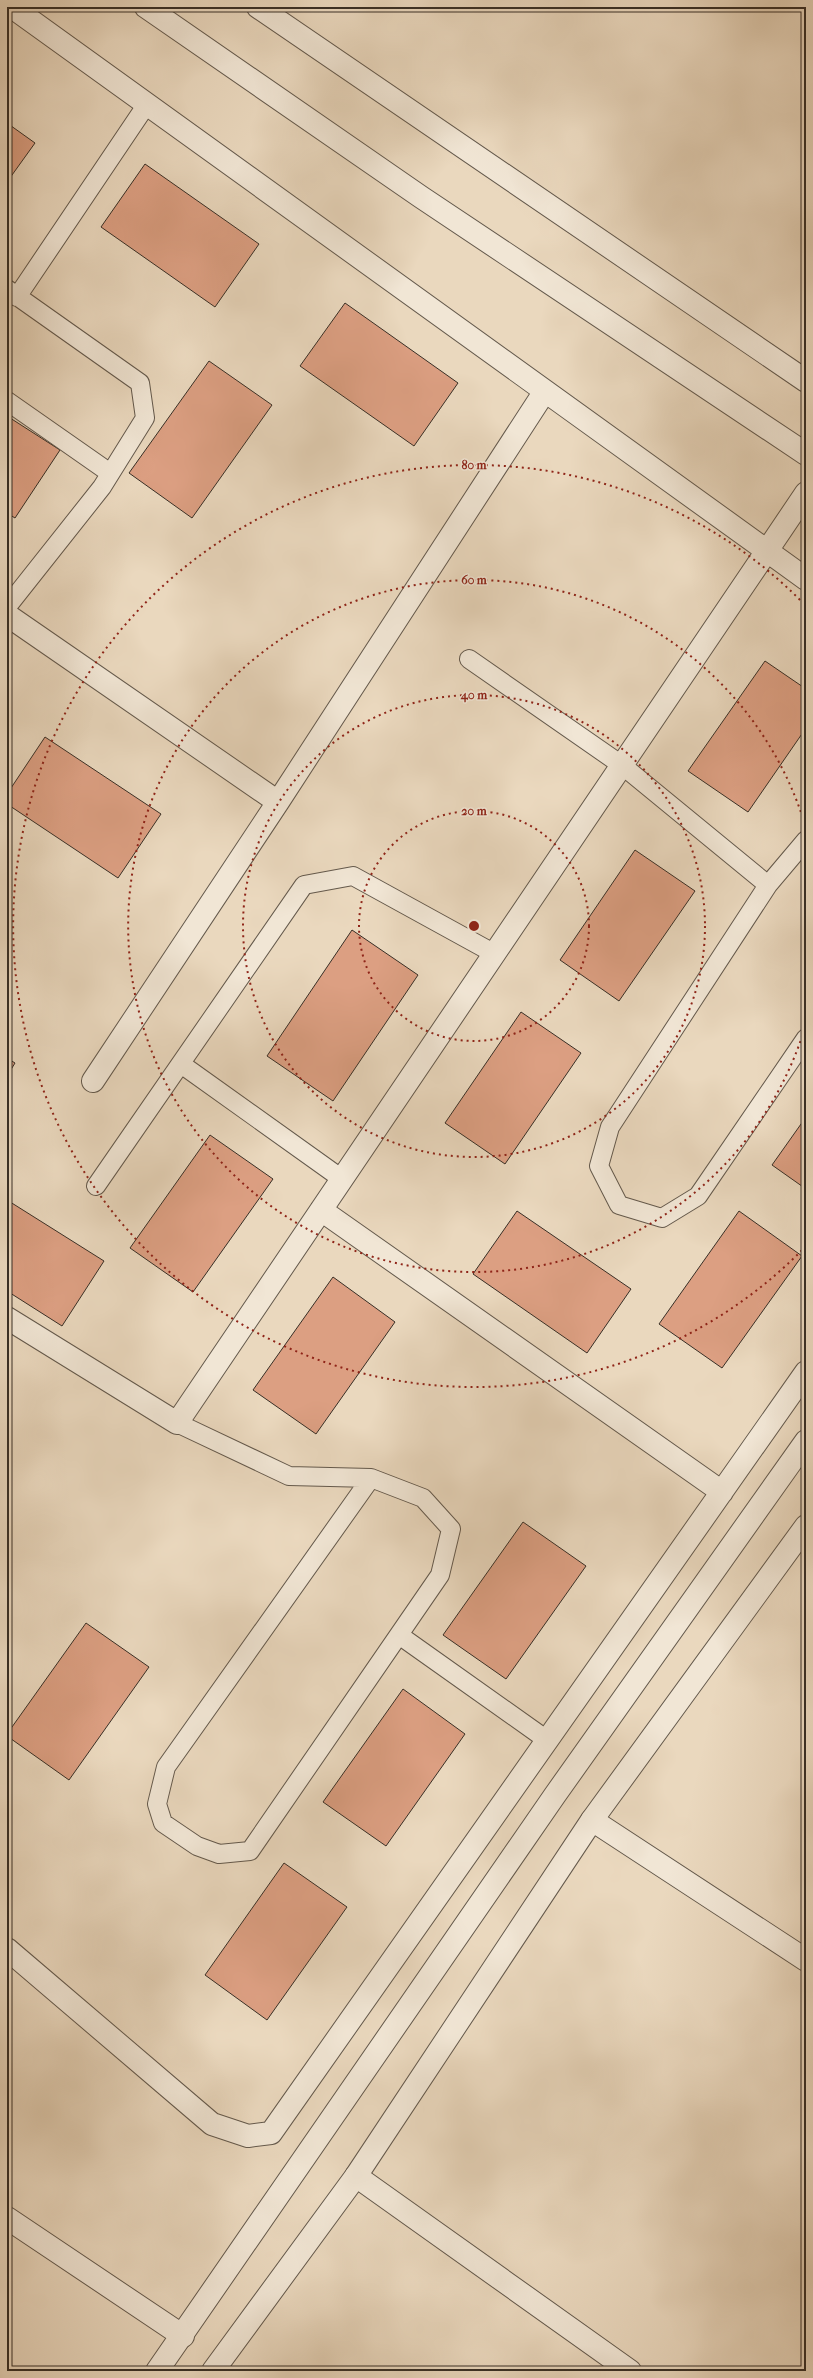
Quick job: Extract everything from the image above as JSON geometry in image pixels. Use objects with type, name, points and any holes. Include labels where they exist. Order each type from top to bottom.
[{"type":"street","points":[[12,7],[806,579]]},
{"type":"street","points":[[146,7],[421,197],[806,454]]},
{"type":"street","points":[[258,7],[806,381]]},
{"type":"street","points":[[93,1081],[278,802],[545,391]]},
{"type":"street","points":[[7,1318],[177,1423],[623,766],[806,493]]},
{"type":"street","points":[[7,615],[278,802]]},
{"type":"street","points":[[321,1210],[722,1492]]},
{"type":"street","points":[[7,1949],[212,2124],[248,2136],[271,2133],[806,1372]]},
{"type":"street","points":[[157,2371],[555,1794],[806,1440]]},
{"type":"street","points":[[213,2371],[356,2176],[592,1820],[806,1526]]},
{"type":"street","points":[[592,1820],[806,1960]]},
{"type":"street","points":[[356,2176],[625,2370]]},
{"type":"street","points":[[7,2218],[182,2336]]},
{"type":"lane","points":[[7,607],[102,487],[145,418],[140,383],[12,293],[147,104]]},
{"type":"lane","points":[[7,401],[110,473]]},
{"type":"lane","points":[[469,659],[623,766],[768,885]]},
{"type":"lane","points":[[806,840],[768,885],[610,1127],[599,1166],[619,1205],[662,1218],[698,1196],[806,1038]]},
{"type":"lane","points":[[96,1186],[304,885],[353,876],[495,954]]},
{"type":"lane","points":[[181,1064],[342,1179]]},
{"type":"lane","points":[[177,1423],[289,1476],[371,1478],[423,1498],[451,1529],[440,1575],[250,1851],[219,1854],[197,1846],[163,1823],[157,1804],[166,1767],[371,1478]]},
{"type":"lane","points":[[399,1635],[547,1740]]},
{"type":"building","points":[[7,123],[35,143],[7,182]]},
{"type":"building","points":[[145,164],[259,244],[215,307],[101,227]]},
{"type":"building","points":[[345,303],[458,383],[414,446],[300,366]]},
{"type":"building","points":[[209,361],[272,405],[192,518],[129,473]]},
{"type":"building","points":[[7,416],[60,450],[15,518],[7,513]]},
{"type":"building","points":[[765,661],[806,689],[806,728],[748,812],[688,771]]},
{"type":"building","points":[[45,737],[161,814],[118,878],[7,804],[7,794]]},
{"type":"building","points":[[635,850],[695,891],[619,1001],[560,960]]},
{"type":"building","points":[[352,930],[418,975],[333,1101],[267,1056]]},
{"type":"building","points":[[521,1012],[581,1053],[505,1164],[445,1123]]},
{"type":"building","points":[[7,1058],[15,1063],[7,1076]]},
{"type":"building","points":[[806,1117],[806,1189],[772,1165]]},
{"type":"building","points":[[210,1135],[273,1179],[193,1292],[130,1248]]},
{"type":"building","points":[[7,1200],[104,1261],[62,1326],[7,1291]]},
{"type":"building","points":[[517,1211],[631,1289],[587,1353],[473,1274]]},
{"type":"building","points":[[739,1211],[802,1256],[722,1368],[659,1324]]},
{"type":"building","points":[[333,1277],[395,1322],[316,1434],[253,1390]]},
{"type":"building","points":[[523,1522],[586,1566],[506,1679],[443,1635]]},
{"type":"building","points":[[86,1623],[149,1667],[69,1780],[7,1736],[7,1734]]},
{"type":"building","points":[[403,1689],[465,1734],[386,1846],[323,1802]]},
{"type":"building","points":[[284,1863],[347,1907],[267,2020],[205,1975]]}]
